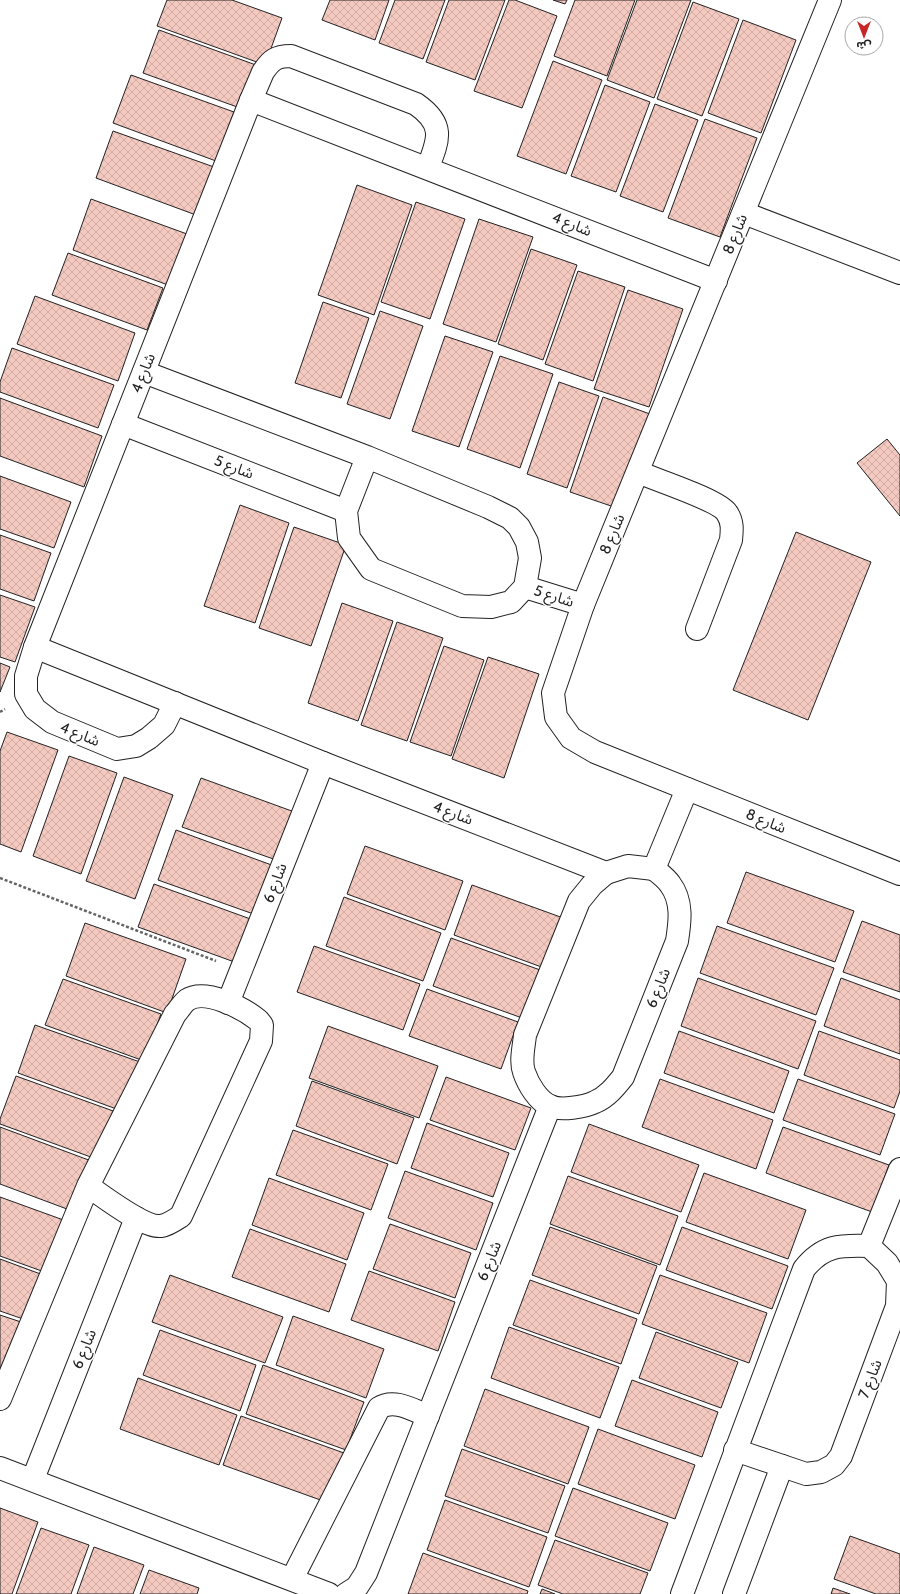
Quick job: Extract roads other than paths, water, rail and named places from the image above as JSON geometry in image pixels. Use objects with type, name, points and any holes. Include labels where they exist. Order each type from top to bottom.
[{"type":"street","name":"شارع 8","points":[[830,0],[583,605],[552,693],[556,717],[571,738],[595,752],[900,874]]},
{"type":"street","name":"شارع 4","points":[[175,703],[164,724],[148,738],[136,746],[117,749],[52,722],[35,709],[26,694],[26,676],[35,647],[251,100],[270,61],[279,56],[291,56],[416,104],[429,113],[436,126],[437,142],[428,167]]},
{"type":"street","name":"شارع 4","points":[[251,100],[428,167],[716,281]]},
{"type":"street","points":[[744,213],[900,273]]},
{"type":"street","name":"شارع 5","points":[[144,372],[367,457],[488,507],[510,518],[519,527],[527,542],[530,558],[526,587],[511,602],[492,607],[462,606],[371,569],[349,538],[346,511],[367,457]]},
{"type":"street","name":"شارع 5","points":[[123,424],[346,511]]},
{"type":"street","points":[[638,472],[716,504],[727,513],[733,526],[731,540],[697,629]]},
{"type":"street","name":"شارع 5","points":[[526,587],[583,605]]},
{"type":"street","name":"شارع 4","points":[[35,647],[323,763],[606,873]]},
{"type":"street","name":"شارع 6","points":[[228,1003],[323,763]]},
{"type":"street","points":[[550,1106],[536,1095],[524,1071],[523,1053],[526,1035],[579,901],[592,885],[606,873],[628,866],[654,869],[687,789]]},
{"type":"street","name":"شارع 6","points":[[346,1594],[357,1587],[366,1573],[550,1106],[573,1108],[595,1102],[611,1091],[623,1077],[677,941],[680,920],[678,901],[670,884],[654,869]]},
{"type":"street","points":[[0,1400],[88,1186],[175,1014],[187,1000],[200,996],[207,996],[228,1003],[258,1020],[262,1025],[261,1041],[181,1216],[161,1226],[154,1225],[136,1218],[88,1186]]},
{"type":"street","points":[[682,1594],[804,1270],[813,1258],[826,1249],[846,1246],[869,1246],[900,1169]]},
{"type":"street","name":"شارع 6","points":[[33,1479],[136,1218]]},
{"type":"street","name":"شارع 7","points":[[735,1450],[806,1474],[821,1472],[834,1465],[841,1456],[897,1306],[898,1281],[887,1263],[869,1246]]},
{"type":"street","points":[[292,1580],[379,1408],[383,1405],[397,1404],[428,1416]]},
{"type":"street","points":[[734,1594],[782,1466]]},
{"type":"street","points":[[0,1468],[33,1479],[329,1594]]}]
